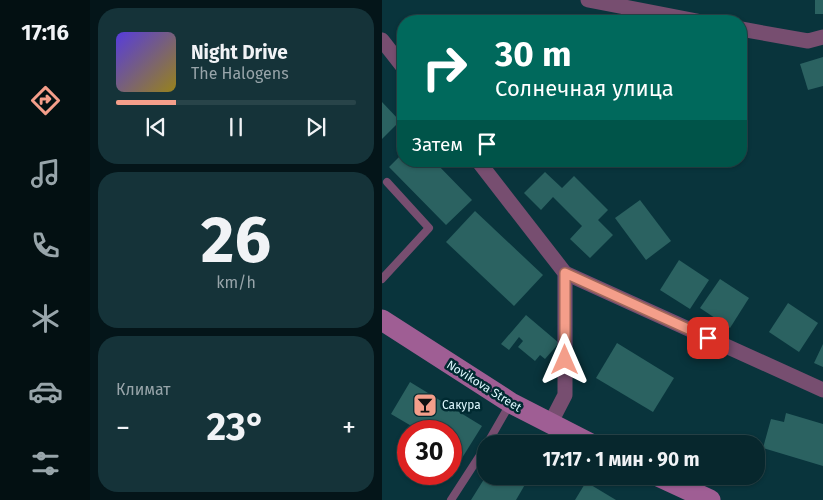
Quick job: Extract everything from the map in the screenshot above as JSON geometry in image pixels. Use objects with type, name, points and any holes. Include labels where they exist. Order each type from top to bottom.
[{"type":"main road","name":"Novikova Street","points":[[382,320],[511,403],[573,435]]},
{"type":"main road","points":[[678,485],[710,500]]},
{"type":"street","points":[[588,0],[666,15]]},
{"type":"street","points":[[747,30],[808,42],[822,37]]},
{"type":"street","points":[[382,40],[397,59]]},
{"type":"street","points":[[483,167],[565,273],[822,390]]},
{"type":"street","points":[[550,424],[565,395],[565,273]]},
{"type":"lane","points":[[382,279],[429,228],[387,182]]},
{"type":"lane","points":[[492,435],[511,403]]},
{"type":"lane","points":[[452,500],[477,460]]},
{"type":"building","points":[[815,0],[823,0],[823,14],[815,14]]},
{"type":"building","points":[[823,57],[823,86],[808,90],[800,64]]},
{"type":"building","points":[[382,102],[397,118],[397,124],[382,139]]},
{"type":"building","points":[[397,159],[397,167],[440,167],[472,200],[446,225],[389,167]]},
{"type":"building","points":[[545,172],[562,188],[574,176],[608,210],[598,220],[613,235],[590,258],[570,239],[582,226],[553,197],[541,210],[524,193]]},
{"type":"building","points":[[640,200],[671,241],[646,260],[615,218]]},
{"type":"building","points":[[475,211],[543,275],[514,306],[446,242]]},
{"type":"building","points":[[679,260],[709,280],[690,309],[660,290]]},
{"type":"building","points":[[720,279],[749,298],[730,328],[700,308]]},
{"type":"building","points":[[788,303],[818,323],[799,352],[769,332]]},
{"type":"building","points":[[526,315],[559,343],[545,359],[540,355],[535,361],[518,347],[523,341],[519,337],[509,350],[501,344]]},
{"type":"building","points":[[617,343],[674,378],[653,412],[596,378]]},
{"type":"building","points":[[823,344],[823,367],[814,363]]},
{"type":"building","points":[[410,382],[482,426],[462,458],[462,420],[401,420],[391,414]]},
{"type":"building","points":[[786,413],[823,424],[823,466],[765,449],[765,441],[771,419],[784,422]]},
{"type":"building","points":[[480,485],[525,485],[516,500],[471,500]]},
{"type":"building","points":[[584,485],[591,485],[616,500],[575,500]]},
{"type":"place","name":"Сакура","points":[[425,405]]},
{"type":"route","points":[[565,360],[565,273],[708,338]]}]
